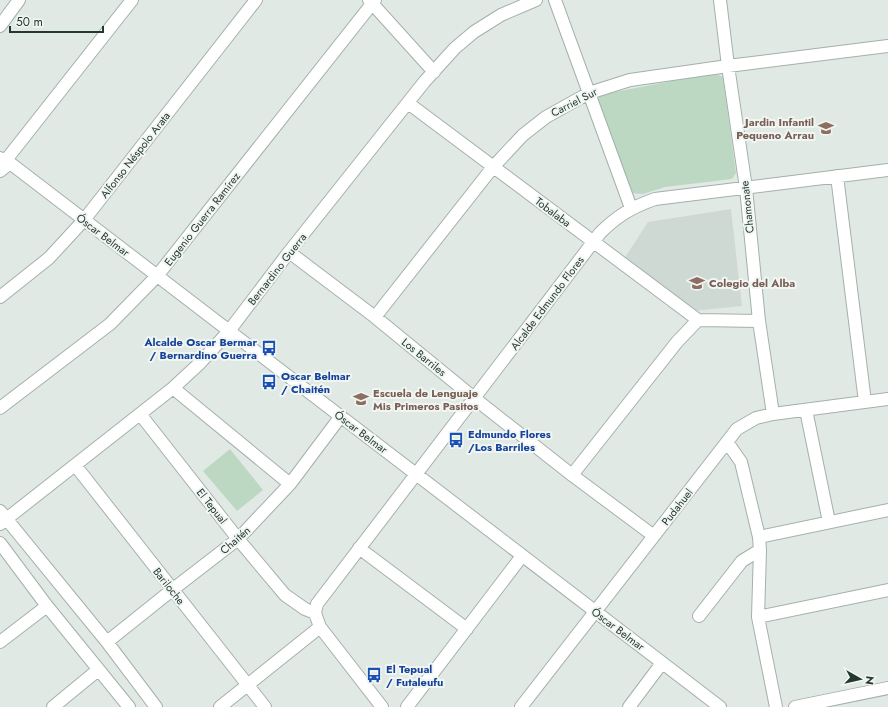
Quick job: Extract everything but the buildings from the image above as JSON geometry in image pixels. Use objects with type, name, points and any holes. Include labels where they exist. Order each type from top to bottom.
[{"type":"street","points":[[0,26],[19,0]]},
{"type":"street","points":[[0,171],[5,160],[132,0]]},
{"type":"street","name":"Alfonso Néspolo Arata","points":[[0,297],[49,258],[84,220],[256,0]]},
{"type":"street","name":"Bernardino Guerra","points":[[2,518],[75,465],[172,388],[200,363],[229,331],[289,252],[408,103],[455,48],[474,32],[501,15],[536,0]]},
{"type":"street","points":[[555,0],[631,208]]},
{"type":"street","name":"Chamonate","points":[[720,0],[746,188],[759,321],[774,414]]},
{"type":"street","points":[[372,1],[434,72]]},
{"type":"street","name":"Eugenio Guerra Ramírez","points":[[0,408],[110,324],[157,276],[372,1]]},
{"type":"street","name":"Carriel Sur","points":[[375,317],[493,167],[523,135],[546,117],[589,93],[630,80],[888,46]]},
{"type":"street","name":"Tobalaba","points":[[408,103],[698,320]]},
{"type":"street","name":"Óscar Belmar","points":[[5,160],[720,707]]},
{"type":"street","name":"Alcalde Edmundo Flores","points":[[315,613],[320,600],[593,242],[609,224],[620,215],[631,208],[655,199],[888,170]]},
{"type":"street","points":[[837,176],[865,402]]},
{"type":"street","name":"Los Barriles","points":[[289,252],[375,317],[474,398],[572,475],[654,536]]},
{"type":"street","points":[[572,475],[677,342],[698,320],[759,321]]},
{"type":"street","points":[[172,388],[290,484]]},
{"type":"street","name":"Pudahuel","points":[[521,707],[737,429],[756,418],[774,414],[888,399]]},
{"type":"street","points":[[806,410],[829,522]]},
{"type":"street","name":"El Tepual","points":[[140,414],[238,539],[285,595],[305,609],[315,613]]},
{"type":"street","name":"Chaitén","points":[[107,642],[238,539],[290,484],[341,416]]},
{"type":"street","points":[[727,442],[741,462],[759,537],[758,617],[776,707]]},
{"type":"street","name":"Bariloche","points":[[75,465],[265,707]]},
{"type":"street","points":[[759,537],[888,510]]},
{"type":"street","points":[[2,518],[107,642],[156,707]]},
{"type":"street","points":[[0,543],[47,606],[129,707]]},
{"type":"street","points":[[359,548],[468,629]]},
{"type":"street","points":[[699,616],[742,561],[760,550]]},
{"type":"street","points":[[407,707],[468,629],[522,556]]},
{"type":"street","points":[[758,617],[888,590]]},
{"type":"street","points":[[0,642],[47,606]]},
{"type":"street","points":[[315,613],[320,627],[382,707]]},
{"type":"street","points":[[220,707],[320,627]]},
{"type":"street","points":[[629,707],[662,663]]},
{"type":"street","points":[[53,707],[98,670]]},
{"type":"street","points":[[795,707],[808,706],[888,688]]},
{"type":"shaded area","name":"Colegio del Alba","points":[[731,209],[742,306],[693,311],[624,259],[648,222]]},
{"type":"green space","points":[[714,73],[723,77],[736,173],[732,179],[665,187],[643,194],[629,193],[598,104],[599,95]]},
{"type":"green space","points":[[230,449],[263,490],[237,511],[203,471]]},
{"type":"place","name":"Jardin Infantil Pequeno Arrau","points":[[826,128]]},
{"type":"place","name":"Colegio del Alba","points":[[697,283]]},
{"type":"place","name":"Alcalde Oscar Bermar / Bernardino Guerra","points":[[269,348]]},
{"type":"place","name":"Oscar Belmar / Chaitén","points":[[269,382]]},
{"type":"place","name":"Escuela de Lenguaje Mis Primeros Pasitos","points":[[361,399]]},
{"type":"place","name":"Edmundo Flores /Los Barriles","points":[[456,440]]},
{"type":"place","name":"El Tepual / Futaleufu","points":[[374,675]]}]
